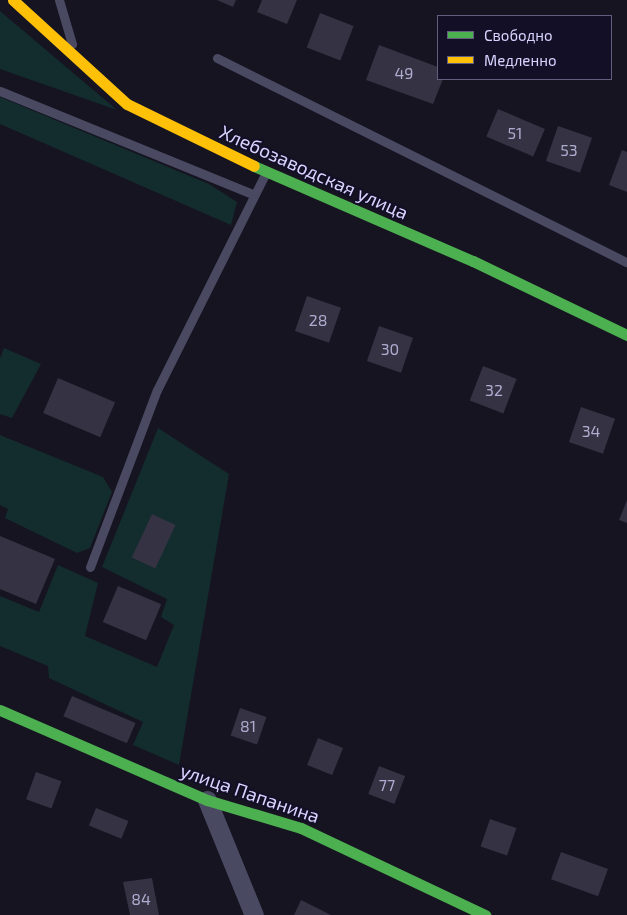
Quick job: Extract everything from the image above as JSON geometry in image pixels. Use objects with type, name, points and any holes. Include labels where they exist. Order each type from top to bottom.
[{"type":"street","name":"Хлебозаводская улица","points":[[13,0],[78,63],[127,104],[224,153],[268,170],[627,335]]},
{"type":"street","name":"улица Папанина","points":[[0,710],[207,800],[301,828],[485,915]]},
{"type":"street","points":[[207,800],[254,915]]},
{"type":"lane","points":[[59,0],[78,63]]},
{"type":"lane","points":[[217,58],[627,262]]},
{"type":"lane","points":[[0,91],[252,194]]},
{"type":"lane","points":[[90,567],[158,390],[252,194],[268,170]]},
{"type":"green space","points":[[0,11],[117,110],[0,69]]},
{"type":"green space","points":[[0,97],[209,184],[237,202],[231,225],[0,124]]},
{"type":"green space","points":[[4,348],[41,364],[12,418],[0,414],[0,358]]},
{"type":"green space","points":[[158,428],[229,474],[179,765],[133,745],[143,722],[49,678],[48,666],[0,646],[0,596],[39,612],[58,565],[98,583],[85,636],[157,667],[174,625],[161,617],[167,599],[102,567]]},
{"type":"green space","points":[[0,435],[103,477],[112,492],[90,548],[77,553],[5,518],[8,509],[0,505]]},
{"type":"building","points":[[217,0],[236,0],[233,7]]},
{"type":"building","points":[[262,0],[297,0],[287,24],[257,12]]},
{"type":"building","points":[[320,13],[354,26],[340,60],[307,48]]},
{"type":"building","points":[[379,45],[437,67],[437,80],[443,80],[433,104],[366,80]]},
{"type":"building","points":[[498,109],[545,129],[533,157],[486,137]]},
{"type":"building","points":[[558,126],[592,138],[580,173],[546,161]]},
{"type":"building","points":[[622,150],[627,152],[627,192],[609,185]]},
{"type":"building","points":[[307,296],[341,308],[329,343],[295,331]]},
{"type":"building","points":[[379,326],[413,338],[401,373],[367,361]]},
{"type":"building","points":[[483,366],[517,379],[503,413],[470,401]]},
{"type":"building","points":[[58,378],[115,402],[100,437],[43,413]]},
{"type":"building","points":[[581,407],[615,419],[603,454],[569,442]]},
{"type":"building","points":[[627,500],[627,523],[619,520]]},
{"type":"building","points":[[152,514],[176,525],[155,568],[132,558]]},
{"type":"building","points":[[0,536],[55,559],[36,604],[0,589]]},
{"type":"building","points":[[118,586],[161,604],[146,640],[103,622]]},
{"type":"building","points":[[72,696],[136,723],[127,743],[63,716]]},
{"type":"building","points":[[240,708],[266,717],[257,745],[231,735]]},
{"type":"building","points":[[318,738],[343,748],[332,775],[307,765]]},
{"type":"building","points":[[379,766],[405,776],[394,804],[368,794]]},
{"type":"building","points":[[36,772],[61,781],[51,808],[26,799]]},
{"type":"building","points":[[96,808],[128,821],[121,839],[89,826]]},
{"type":"building","points":[[490,819],[516,828],[507,856],[481,846]]},
{"type":"building","points":[[561,852],[608,869],[598,896],[551,879]]},
{"type":"building","points":[[152,878],[159,915],[130,915],[123,882]]},
{"type":"building","points":[[301,900],[331,915],[294,915]]},
{"type":"traffic: fast","points":[[254,166],[473,261],[627,335]]},
{"type":"traffic: fast","points":[[0,710],[207,800],[301,828],[485,915]]},
{"type":"traffic: slow","points":[[13,0],[127,104],[254,166]]}]
